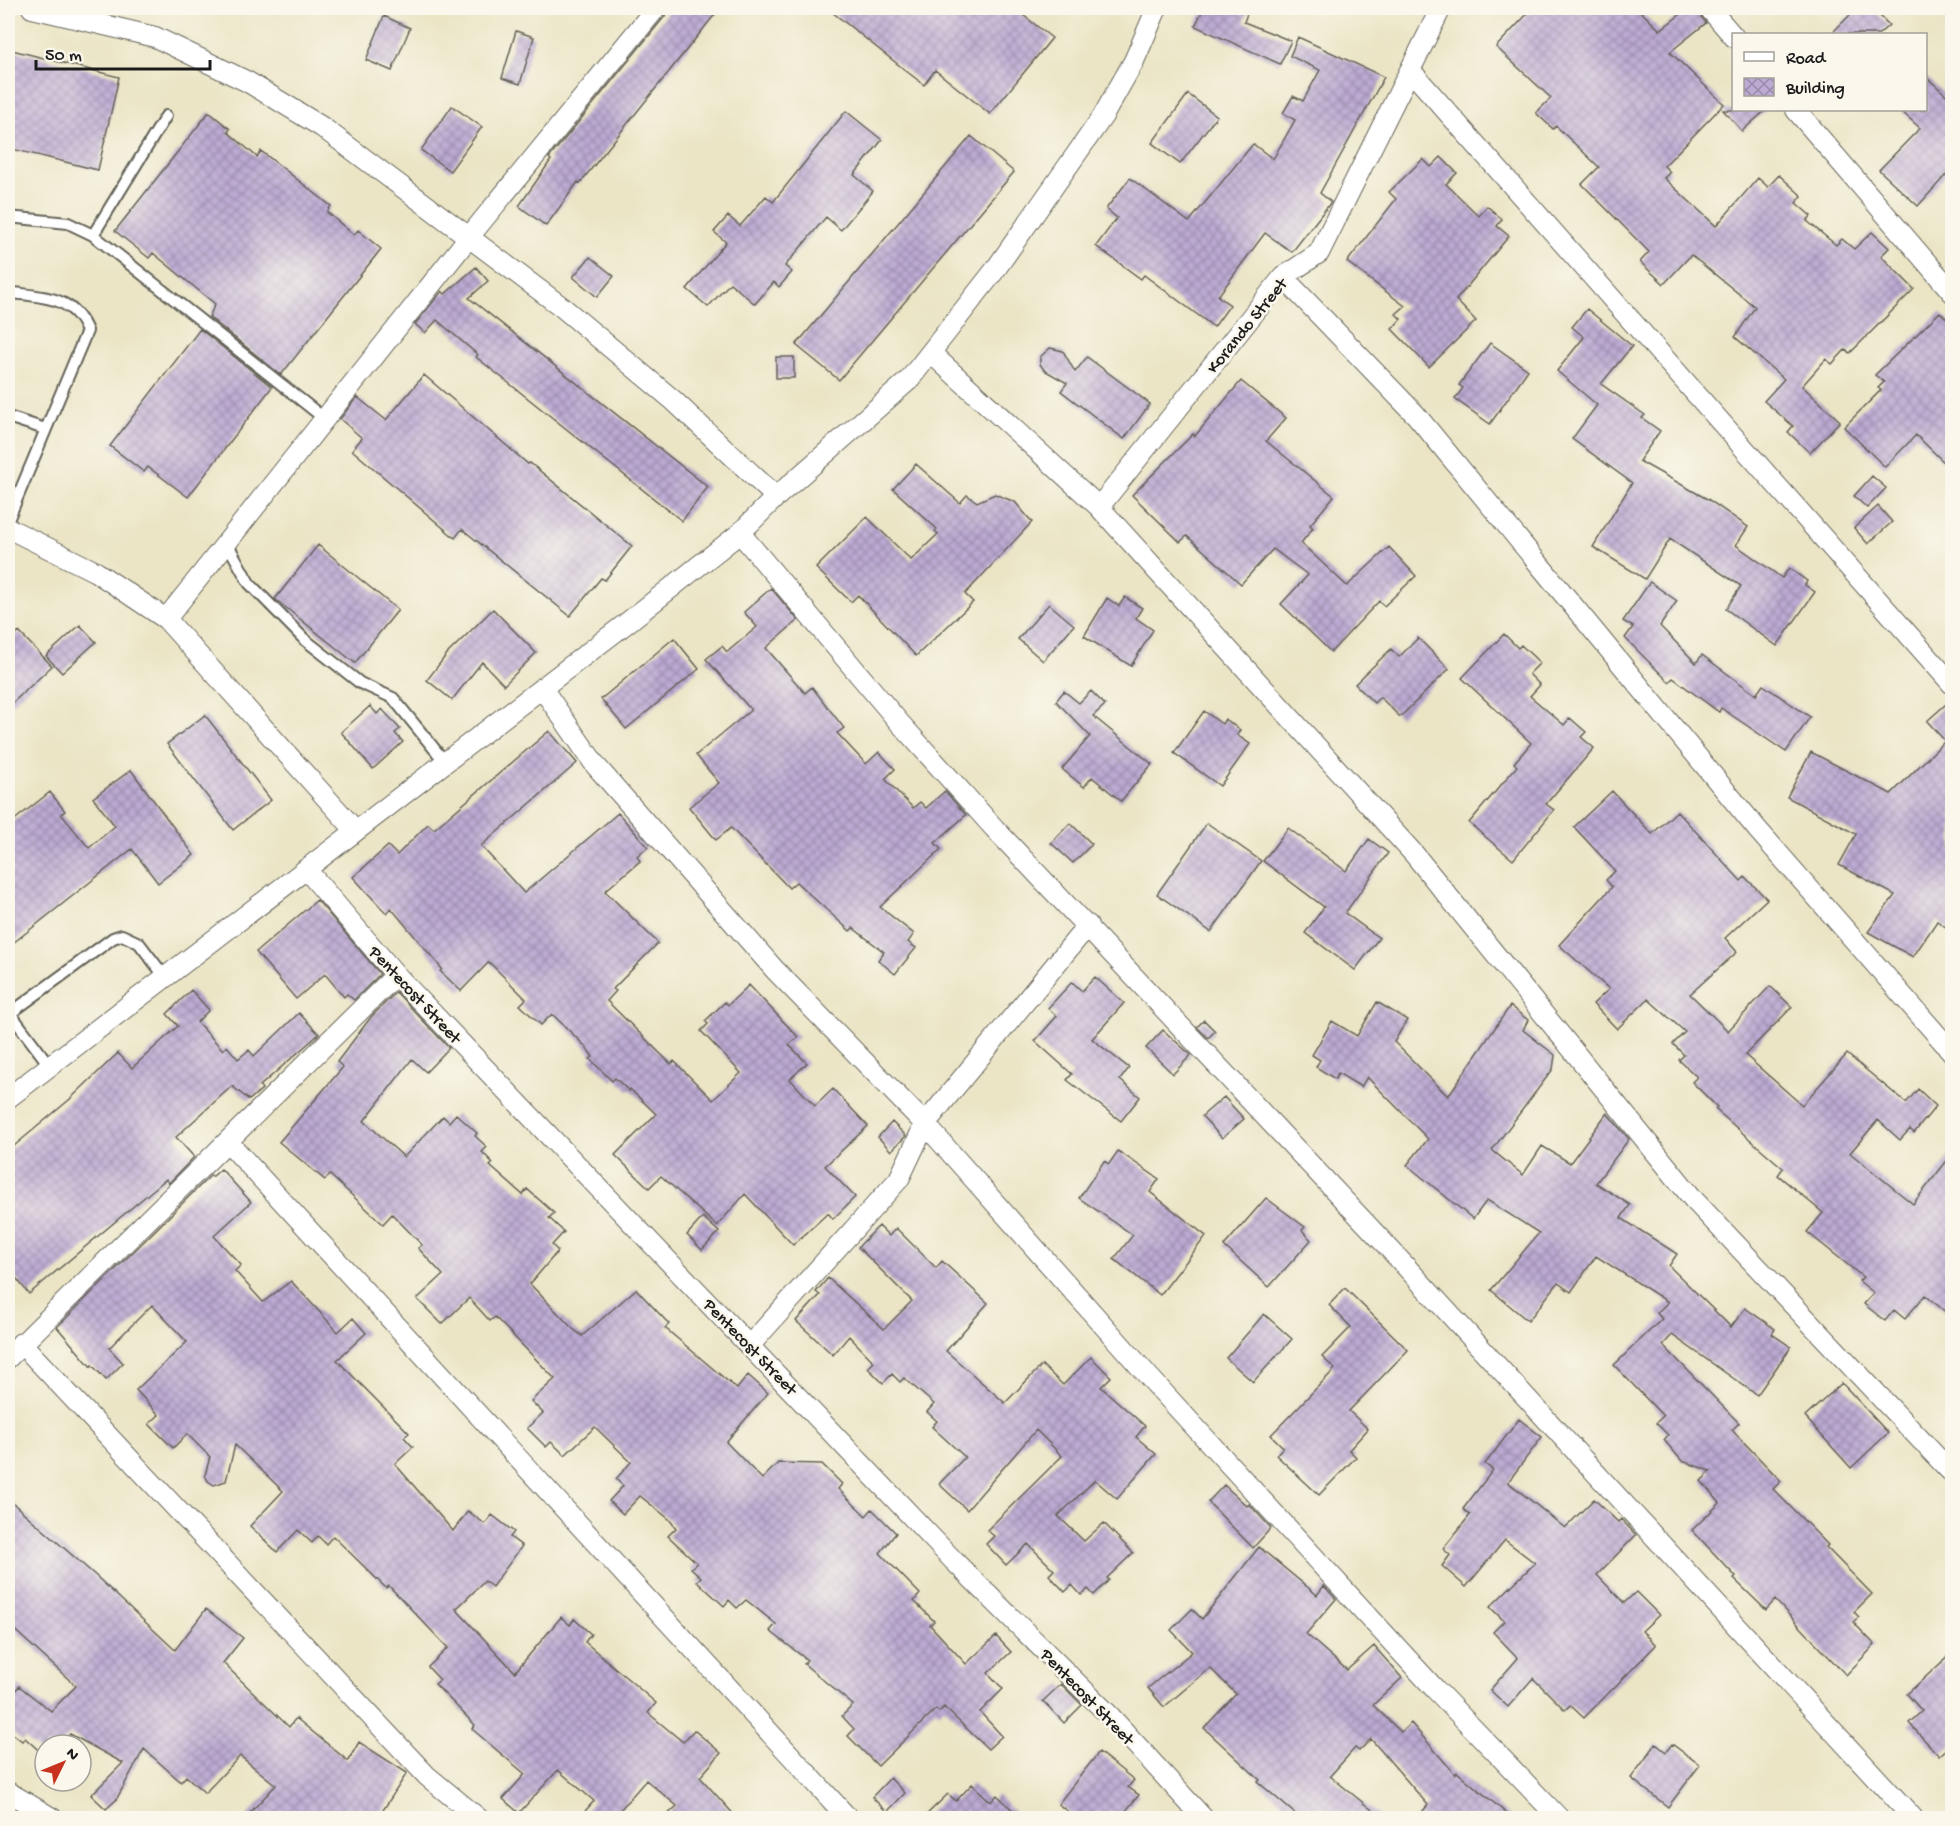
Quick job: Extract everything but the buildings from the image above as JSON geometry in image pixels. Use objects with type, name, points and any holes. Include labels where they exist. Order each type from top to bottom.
[{"type":"street","points":[[32,8],[155,37],[248,82],[322,127],[562,307],[674,400],[776,497]]},
{"type":"street","points":[[166,619],[469,237],[656,8]]},
{"type":"street","points":[[8,1098],[740,533],[776,497],[909,380],[932,354],[1002,260],[1103,116],[1134,61],[1157,8]]},
{"type":"street","name":"Korando Street","points":[[1099,507],[1283,277],[1319,253],[1441,8]]},
{"type":"street","points":[[1708,8],[1732,35]]},
{"type":"street","points":[[1411,71],[1953,684]]},
{"type":"street","points":[[1797,111],[1953,292]]},
{"type":"street","points":[[1283,277],[1416,415],[1757,829],[1953,1052]]},
{"type":"street","points":[[932,354],[1099,507],[1414,854],[1694,1200],[1953,1473]]},
{"type":"street","points":[[8,528],[96,572],[166,619],[355,830]]},
{"type":"street","points":[[740,533],[898,722],[995,829],[1088,925],[1692,1575],[1913,1818]]},
{"type":"street","points":[[542,688],[596,766],[775,970],[925,1124],[1158,1387],[1435,1689],[1559,1818]]},
{"type":"street","name":"Pentecost Street","points":[[306,869],[396,975],[954,1561],[1109,1715],[1203,1818]]},
{"type":"street","points":[[750,1345],[899,1179],[925,1124],[1088,925]]},
{"type":"street","points":[[8,1358],[396,975]]},
{"type":"street","points":[[228,1142],[848,1818]]},
{"type":"street","points":[[21,1343],[427,1776],[478,1818]]},
{"type":"street","points":[[8,1792],[52,1818]]},
{"type":"lane","points":[[93,235],[166,116]]},
{"type":"lane","points":[[8,217],[68,223],[93,235],[325,419]]},
{"type":"lane","points":[[8,292],[61,301],[80,315],[87,331],[8,520]]},
{"type":"lane","points":[[8,417],[45,429]]},
{"type":"lane","points":[[226,543],[249,582],[304,639],[360,683],[393,698],[445,762]]},
{"type":"lane","points":[[50,1066],[9,1014],[113,938],[122,935],[139,943],[165,977]]}]
